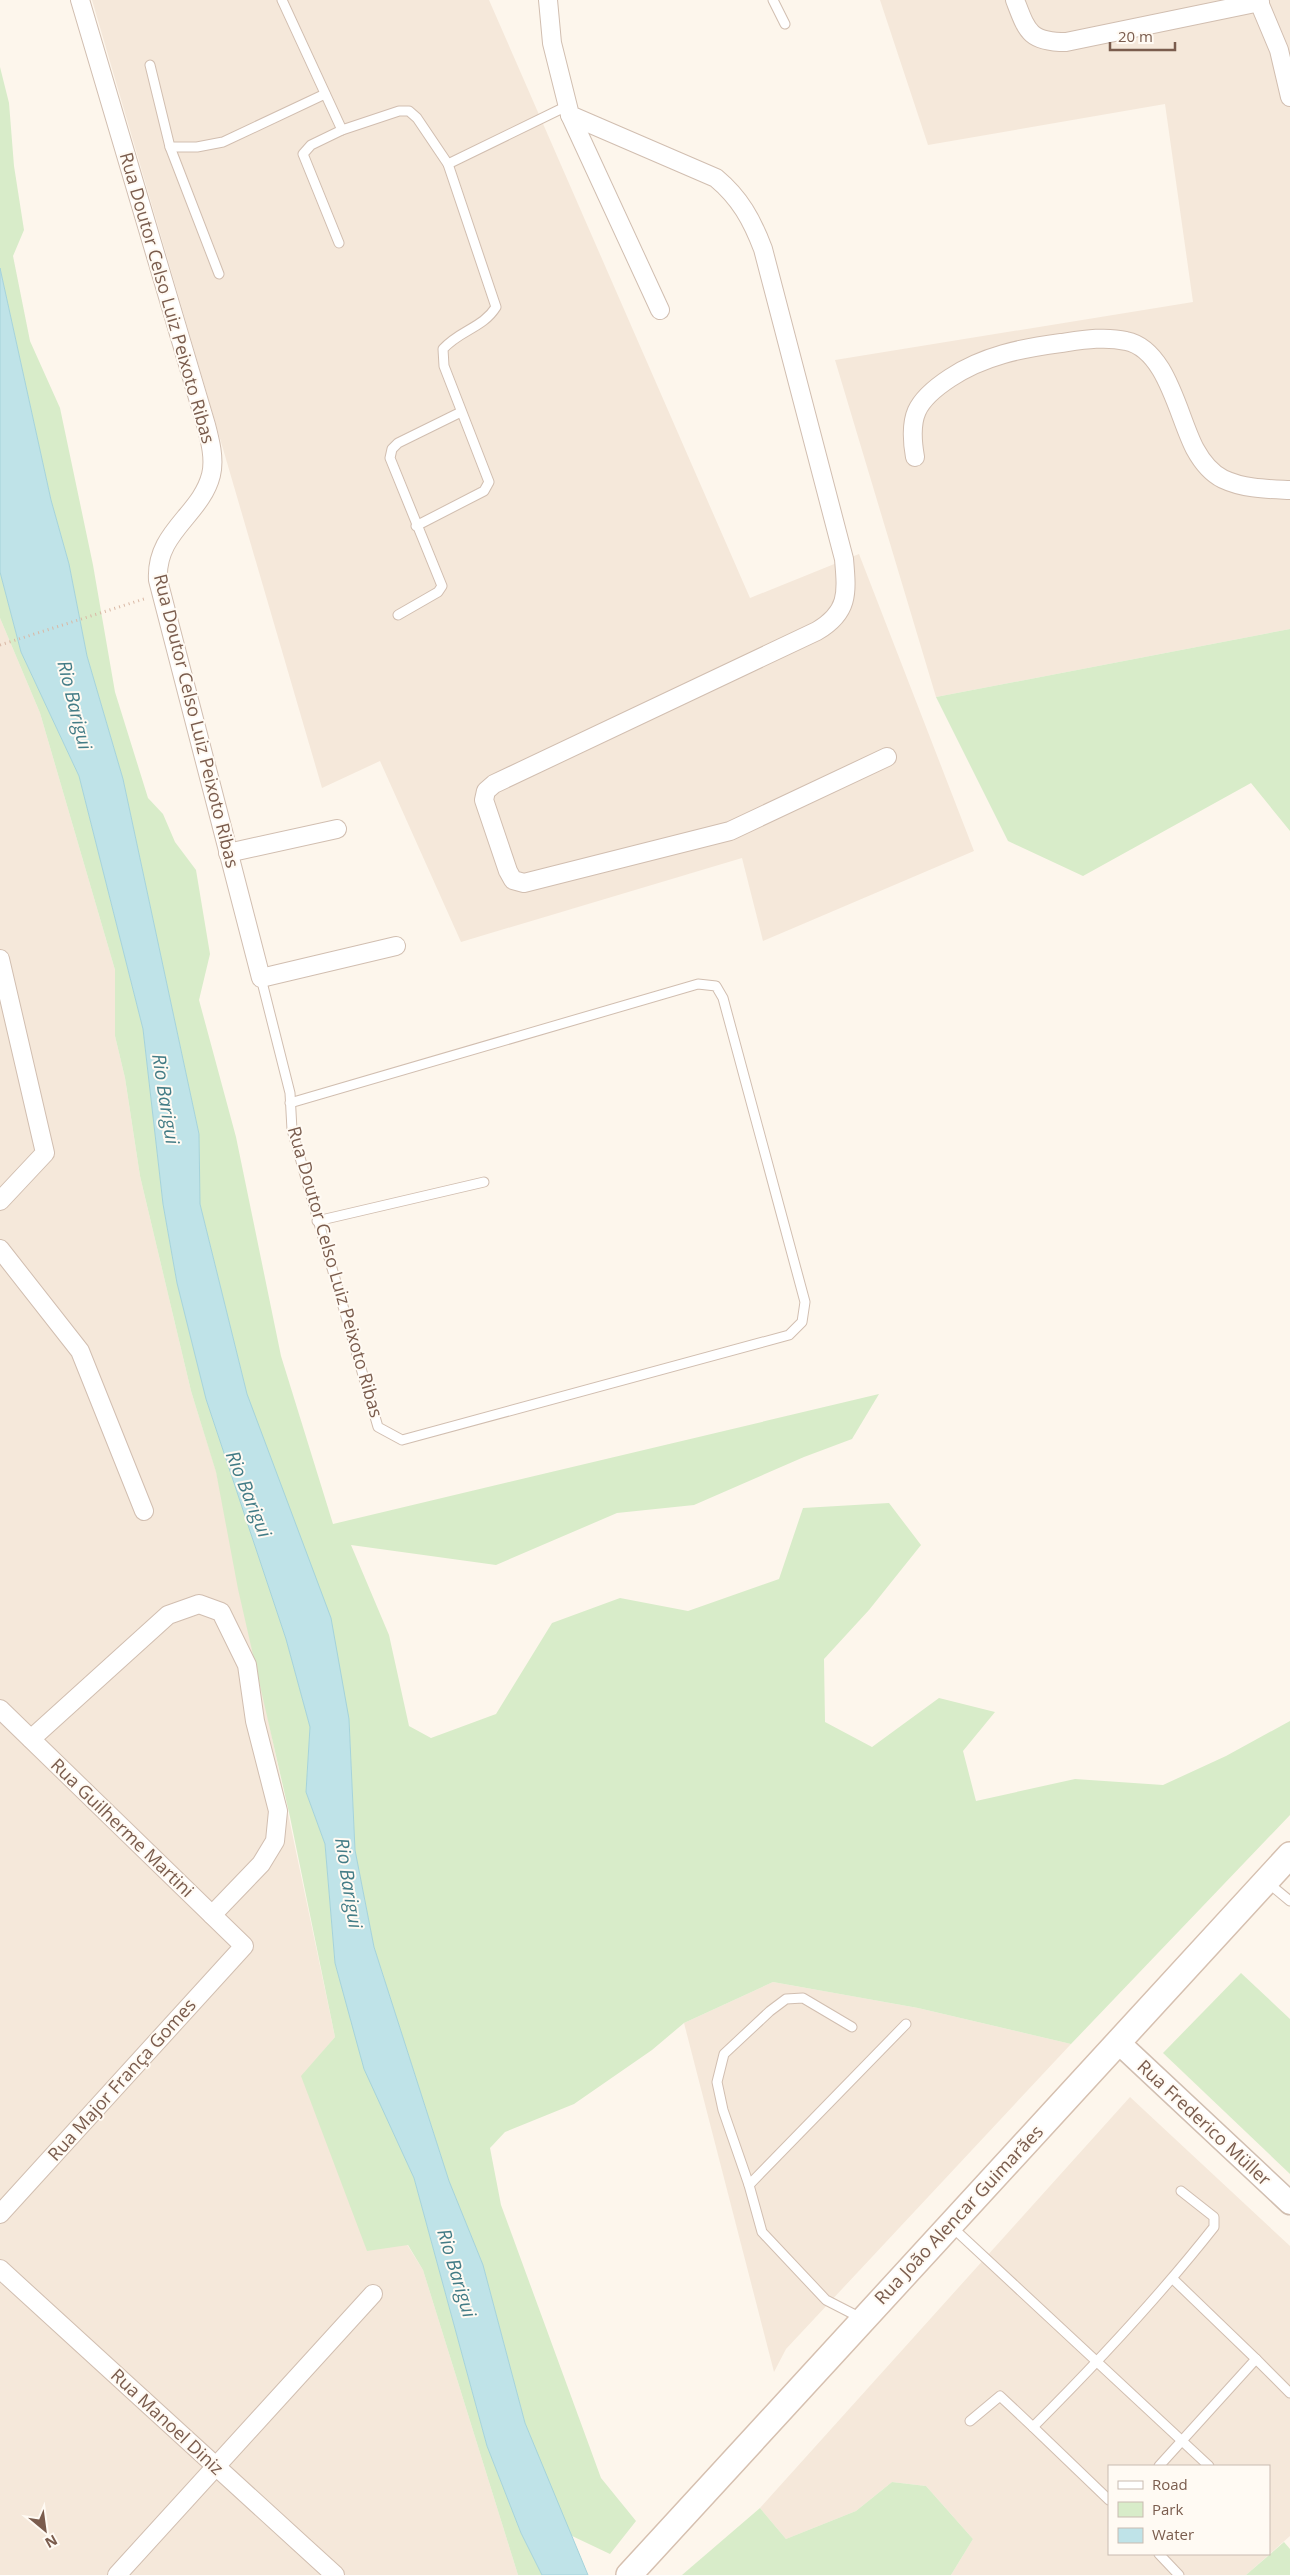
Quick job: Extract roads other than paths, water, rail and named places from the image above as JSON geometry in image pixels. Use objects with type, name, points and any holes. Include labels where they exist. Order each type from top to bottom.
[{"type":"main road","name":"Rua João Alencar Guimarães","points":[[630,2574],[1290,1855]]},
{"type":"street","name":"Rua Doutor Celso Luiz Peixoto Ribas","points":[[80,0],[204,415],[212,450],[211,474],[204,492],[161,552],[157,567],[161,593],[261,978]]},
{"type":"street","points":[[548,0],[552,43],[569,110],[660,310]]},
{"type":"street","points":[[1015,0],[1028,31],[1035,38],[1051,42],[1066,42],[1259,1],[1279,50],[1290,97]]},
{"type":"street","points":[[569,110],[716,178],[732,191],[744,207],[763,250],[771,281],[769,307],[772,324],[778,341],[794,366],[844,559],[845,598],[840,613],[832,622],[494,784],[486,792],[484,800],[508,871],[513,880],[524,883],[730,831],[888,757]]},
{"type":"street","points":[[915,457],[911,424],[919,406],[942,384],[969,366],[1004,354],[1046,345],[1109,339],[1127,341],[1140,347],[1155,361],[1162,371],[1190,440],[1198,454],[1215,473],[1221,478],[1240,485],[1290,490]]},
{"type":"street","points":[[228,853],[337,829]]},
{"type":"street","points":[[261,978],[396,946]]},
{"type":"street","points":[[0,959],[45,1153],[0,1201]]},
{"type":"street","points":[[0,1249],[80,1351],[144,1511]]},
{"type":"street","points":[[30,1739],[168,1615],[199,1604],[221,1612],[247,1665],[255,1721],[278,1811],[275,1841],[261,1864],[212,1915]]},
{"type":"street","name":"Rua Guilherme Martini","points":[[0,1709],[244,1946]]},
{"type":"street","name":"Rua Major França Gomes","points":[[0,2214],[244,1946]]},
{"type":"street","name":"Rua Frederico Müller","points":[[1118,2042],[1290,2203]]},
{"type":"street","name":"Rua Manoel Diniz","points":[[0,2269],[335,2575]]},
{"type":"street","points":[[118,2575],[373,2294]]},
{"type":"lane","points":[[282,0],[342,130]]},
{"type":"lane","points":[[773,0],[785,24]]},
{"type":"lane","points":[[150,65],[170,147],[219,274]]},
{"type":"lane","points":[[170,147],[197,147],[223,142],[325,94]]},
{"type":"lane","points":[[448,164],[569,110]]},
{"type":"lane","points":[[339,243],[303,154],[311,145],[342,130],[399,111],[409,111],[417,118],[448,164],[496,307],[489,318],[453,338],[443,350],[444,366],[461,412],[487,472],[489,482],[484,491],[416,526]]},
{"type":"lane","points":[[398,615],[438,592],[442,586],[416,526],[390,458],[392,449],[398,443],[461,412]]},
{"type":"lane","name":"Rua Doutor Celso Luiz Peixoto Ribas","points":[[261,978],[290,1103],[292,1130],[378,1426],[402,1440],[789,1335],[802,1322],[805,1302],[725,1007],[716,986],[698,984],[290,1103]]},
{"type":"lane","points":[[317,1220],[484,1182]]},
{"type":"lane","points":[[1266,1881],[1290,1901]]},
{"type":"lane","points":[[852,2027],[803,1998],[786,1999],[770,2011],[724,2054],[717,2082],[723,2110],[749,2185],[762,2232],[826,2300],[864,2319]]},
{"type":"lane","points":[[749,2185],[906,2024]]},
{"type":"lane","points":[[1033,2427],[1098,2363],[1173,2279],[1214,2227],[1214,2217],[1181,2191]]},
{"type":"lane","points":[[950,2225],[1208,2465]]},
{"type":"lane","points":[[1173,2279],[1290,2393]]},
{"type":"lane","points":[[1160,2465],[1256,2359]]},
{"type":"lane","points":[[970,2421],[1000,2396],[1108,2499]]},
{"type":"lane","points":[[1160,2555],[1179,2575]]},
{"type":"water","name":"Rio Barigui","points":[[0,268],[51,500],[69,564],[87,656],[123,779],[199,1134],[200,1204],[247,1394],[331,1618],[349,1719],[355,1850],[374,1947],[449,2181],[483,2265],[525,2423],[588,2575],[542,2575],[521,2533],[487,2446],[414,2178],[364,2069],[335,1963],[325,1844],[306,1792],[310,1727],[286,1639],[206,1399],[177,1283],[163,1204],[143,1029],[79,776],[21,652],[0,572]]}]
